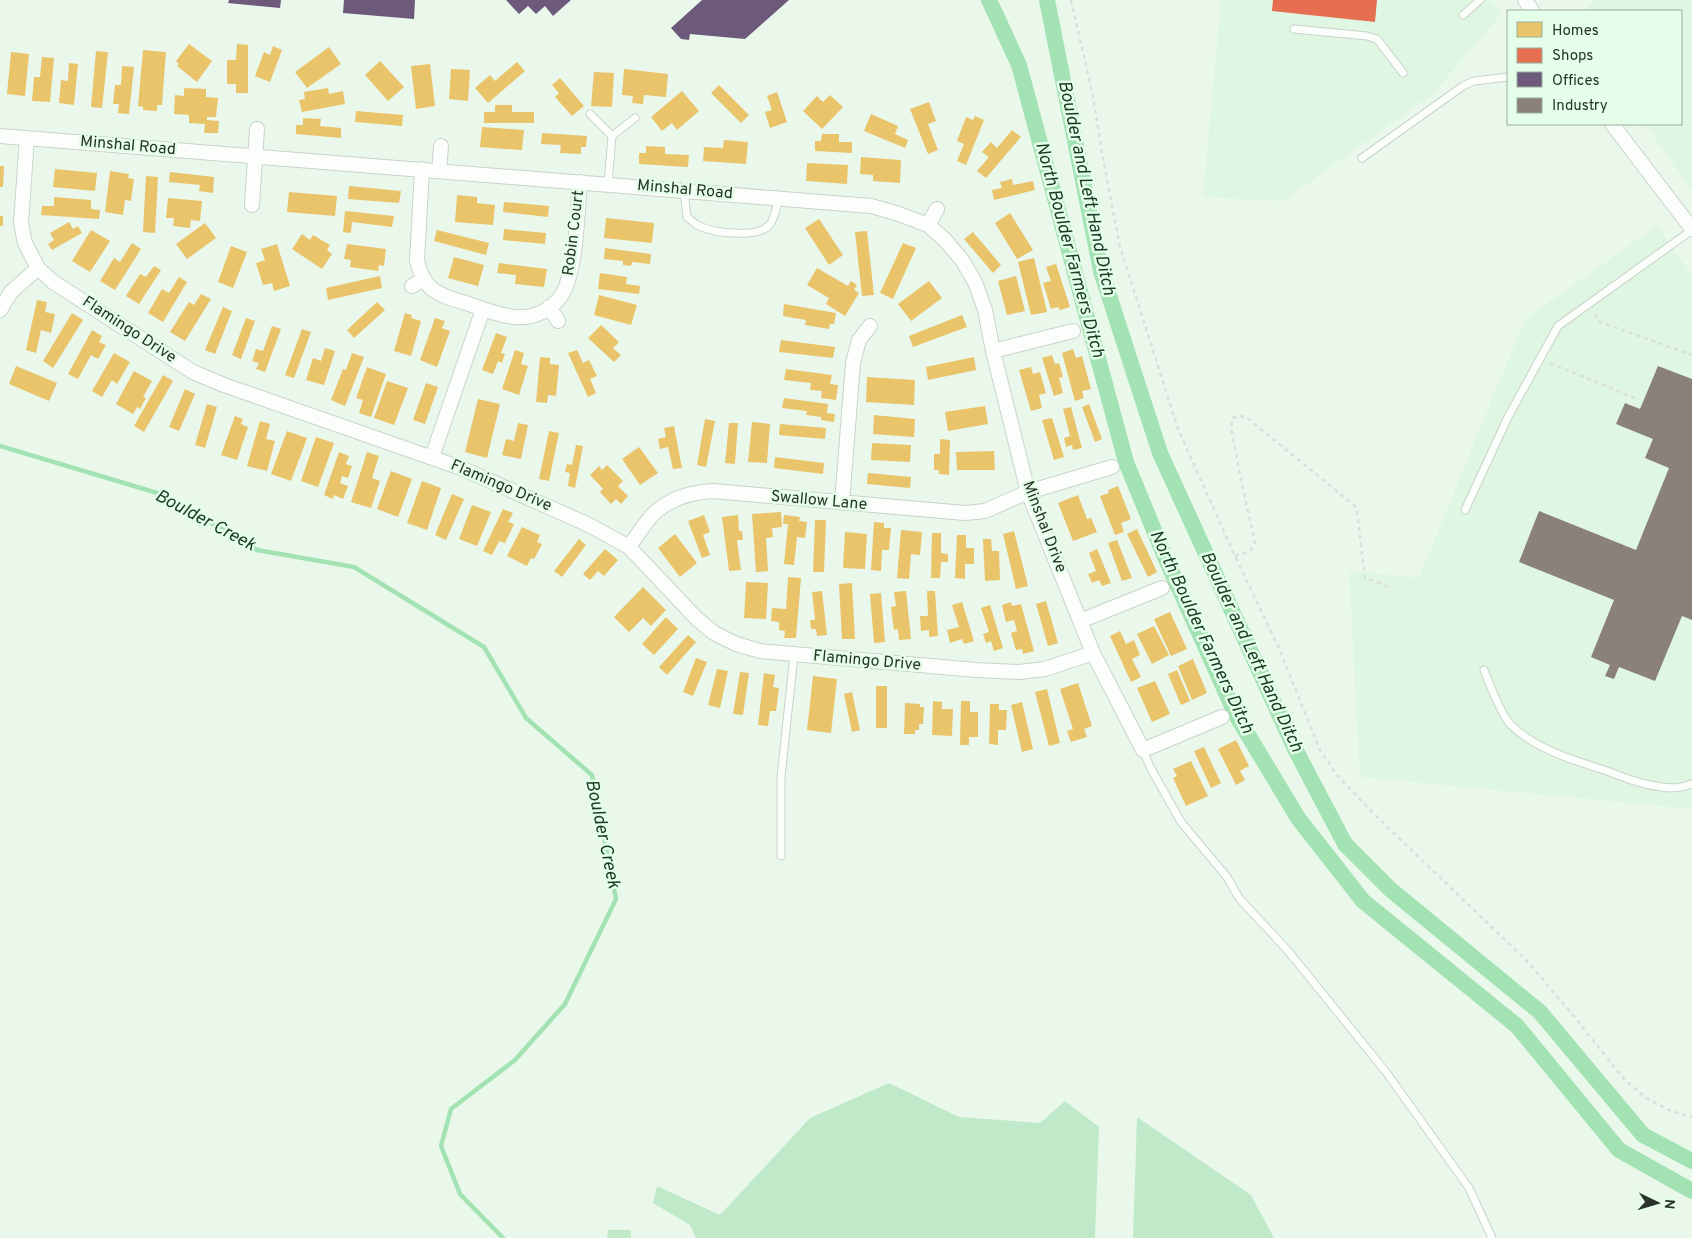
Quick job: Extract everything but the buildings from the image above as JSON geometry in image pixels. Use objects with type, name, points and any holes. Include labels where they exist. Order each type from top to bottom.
[{"type":"street","points":[[1613,125],[1692,229]]},
{"type":"street","points":[[252,205],[257,129]]},
{"type":"street","name":"Minshal Road","points":[[0,136],[871,206],[928,225]]},
{"type":"street","name":"Flamingo Drive","points":[[27,138],[21,223],[25,243],[38,268],[53,282],[193,372],[233,388],[461,468],[589,524],[628,547],[698,620],[714,633],[747,648],[794,655],[1019,672],[1045,669],[1093,653]]},
{"type":"street","points":[[439,171],[441,146]]},
{"type":"street","name":"Robin Court","points":[[422,170],[417,261],[421,275],[418,282],[441,295],[511,318],[528,317],[541,312],[557,300],[567,286],[572,270],[580,182]]},
{"type":"street","points":[[928,225],[937,209]]},
{"type":"street","name":"Minshal Drive","points":[[928,225],[945,240],[962,260],[975,282],[985,310],[993,351],[1028,492],[1093,653],[1143,750]]},
{"type":"street","points":[[0,310],[11,292],[38,268]]},
{"type":"street","points":[[549,307],[558,321]]},
{"type":"street","points":[[432,457],[483,309]]},
{"type":"street","points":[[842,503],[852,363],[859,340],[870,326]]},
{"type":"street","points":[[993,351],[1073,331]]},
{"type":"street","name":"Swallow Lane","points":[[628,547],[656,510],[679,497],[699,492],[713,491],[965,513],[985,510],[1028,492],[1112,466]]},
{"type":"street","points":[[1080,621],[1162,588]]},
{"type":"street","points":[[1143,750],[1222,718]]},
{"type":"lane","points":[[1462,15],[1480,0]]},
{"type":"lane","points":[[1294,29],[1367,36],[1377,40],[1403,73]]},
{"type":"lane","points":[[1362,158],[1462,86],[1474,81],[1507,77]]},
{"type":"lane","points":[[590,114],[612,136]]},
{"type":"lane","points":[[608,184],[612,136],[635,118]]},
{"type":"lane","points":[[684,190],[687,217],[698,226],[733,233],[760,232],[770,224],[779,198]]},
{"type":"lane","points":[[1465,510],[1508,417],[1558,326],[1692,229]]},
{"type":"lane","points":[[781,856],[781,777],[794,655]]},
{"type":"lane","points":[[1484,670],[1510,724],[1553,753],[1643,784],[1664,788],[1692,784]]},
{"type":"lane","points":[[1143,750],[1150,767],[1181,822],[1227,877],[1239,898],[1289,952],[1386,1072],[1469,1188],[1492,1238]]},
{"type":"path","points":[[1072,0],[1093,96],[1120,247],[1178,429],[1278,646],[1320,750],[1337,775],[1374,813],[1527,961],[1624,1079],[1646,1098],[1671,1111],[1692,1117]]},
{"type":"path","points":[[1589,304],[1600,322],[1692,355]]},
{"type":"path","points":[[1539,359],[1637,400]]},
{"type":"path","points":[[1235,556],[1252,550],[1255,547],[1231,422],[1233,418],[1246,416],[1355,506],[1366,578],[1391,589]]},
{"type":"shaded area","points":[[1221,0],[1491,0],[1501,14],[1434,93],[1283,201],[1203,197]]},
{"type":"shaded area","points":[[1597,0],[1692,0],[1692,191],[1646,125],[1682,125],[1682,10],[1583,10]]},
{"type":"shaded area","points":[[1657,226],[1692,275],[1692,809],[1360,777],[1349,571],[1419,578],[1525,319]]},
{"type":"shaded area","points":[[889,1083],[959,1117],[1040,1123],[1065,1101],[1099,1127],[1095,1238],[696,1238],[690,1225],[653,1203],[657,1186],[720,1215],[810,1118]]},
{"type":"shaded area","points":[[1137,1117],[1251,1195],[1274,1238],[1133,1238]]},
{"type":"shaded area","points":[[608,1230],[631,1230],[631,1238],[607,1238]]},
{"type":"waterway","name":"North Boulder Farmers Ditch","points":[[989,0],[1019,65],[1126,462],[1165,557],[1236,715],[1298,818],[1363,901],[1517,1026],[1619,1150],[1692,1191]]},
{"type":"waterway","name":"Boulder and Left Hand Ditch","points":[[1047,0],[1101,271],[1160,453],[1295,749],[1345,844],[1391,890],[1540,1012],[1643,1135],[1692,1161]]},
{"type":"waterway","name":"Boulder Creek","points":[[0,446],[164,495],[257,550],[354,567],[484,647],[526,718],[592,775],[616,899],[565,1004],[515,1060],[451,1109],[441,1146],[460,1194],[503,1238]]}]
